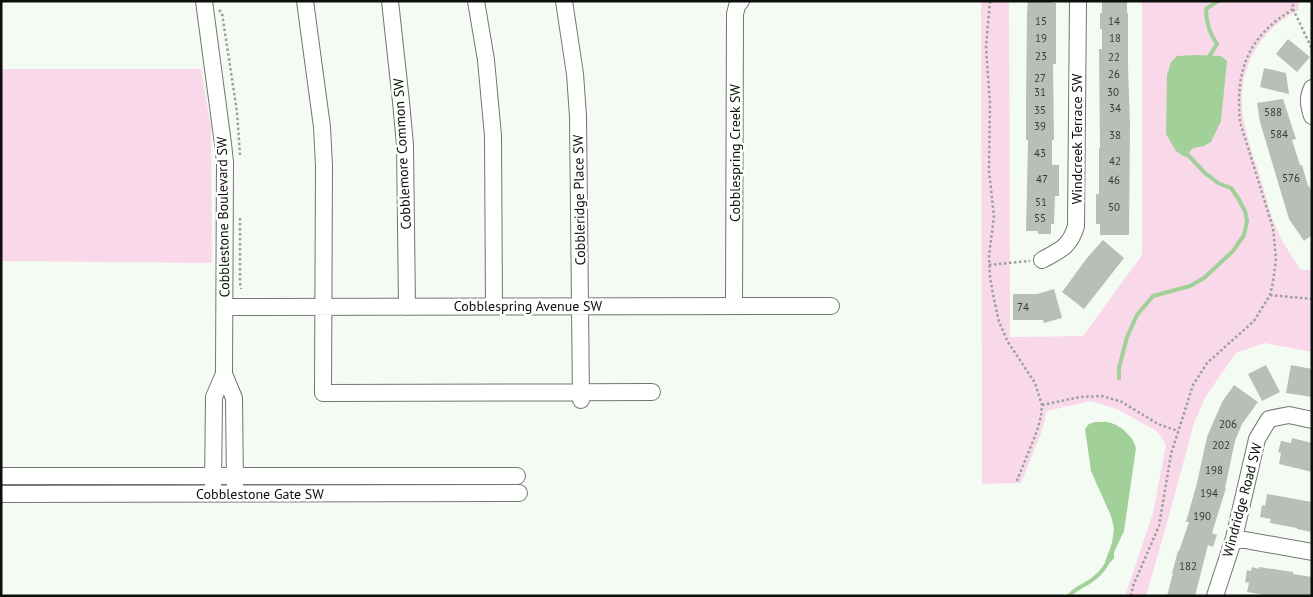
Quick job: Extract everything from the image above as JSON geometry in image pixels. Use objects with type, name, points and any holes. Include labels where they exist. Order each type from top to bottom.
[{"type":"street","name":"Cobblestone Boulevard SW","points":[[204,1],[223,144],[225,184],[224,374],[234,398],[235,494]]},
{"type":"street","points":[[305,1],[322,127],[324,166],[322,393],[581,396],[652,392]]},
{"type":"street","name":"Cobblemore Common SW","points":[[390,1],[405,145],[407,307]]},
{"type":"street","points":[[476,1],[486,60],[490,99],[494,306]]},
{"type":"street","name":"Cobbleridge Place SW","points":[[564,1],[575,74],[578,116],[581,396]]},
{"type":"street","name":"Cobblespring Creek SW","points":[[734,306],[735,14],[737,6],[741,1]]},
{"type":"street","name":"Windcreek Terrace SW","points":[[1042,260],[1062,248],[1073,237],[1076,226],[1078,1]]},
{"type":"street","points":[[1312,88],[1309,93],[1308,104],[1312,116]]},
{"type":"street","name":"Cobblespring Avenue SW","points":[[224,307],[831,306]]},
{"type":"street","name":"Cobblestone Boulevard SW","points":[[213,494],[214,397],[224,374]]},
{"type":"street","name":"Windridge Road SW","points":[[1215,596],[1234,538],[1257,439],[1268,420],[1288,415],[1312,420]]},
{"type":"street","name":"Cobblestone Gate SW","points":[[1,476],[517,476]]},
{"type":"street","name":"Cobblestone Gate SW","points":[[1,494],[519,493]]},
{"type":"street","points":[[1234,538],[1312,552]]},
{"type":"path","points":[[990,1],[986,47],[990,103],[989,170],[994,217],[989,265],[999,322],[1008,342],[1035,383],[1042,405],[1037,431],[1016,483]]},
{"type":"path","points":[[1293,1],[1293,8],[1312,48]]},
{"type":"path","points":[[1131,596],[1133,586],[1158,526],[1170,463],[1193,385],[1207,363],[1254,321],[1270,295],[1276,259],[1273,228],[1240,122],[1239,88],[1247,58],[1254,45],[1265,31],[1293,8]]},
{"type":"path","points":[[989,265],[1042,260]]},
{"type":"path","points":[[1270,295],[1312,299]]},
{"type":"path","points":[[1042,405],[1080,397],[1102,396],[1122,402],[1158,424],[1178,431]]},
{"type":"shaded area","points":[[981,1],[1009,1],[1010,337],[1083,336],[1142,255],[1142,1],[1299,1],[1299,10],[1272,28],[1257,47],[1246,70],[1242,100],[1243,115],[1250,145],[1276,227],[1284,244],[1301,270],[1312,270],[1312,352],[1264,343],[1236,353],[1206,396],[1194,423],[1146,596],[1125,596],[1153,513],[1166,445],[1158,432],[1119,410],[1091,401],[1047,411],[1041,433],[1021,483],[982,484]]},
{"type":"shaded area","points":[[1177,56],[1221,56],[1227,61],[1221,121],[1211,142],[1204,146],[1193,148],[1185,157],[1176,151],[1166,134],[1167,75],[1171,62]]},
{"type":"shaded area","points":[[1,69],[201,69],[211,127],[212,263],[1,261]]},
{"type":"shaded area","points":[[1109,422],[1119,427],[1130,436],[1136,448],[1124,531],[1111,562],[1105,562],[1112,543],[1114,528],[1111,516],[1091,471],[1085,429],[1089,424]]},
{"type":"building","points":[[1028,1],[1052,1],[1052,3],[1056,3],[1056,64],[1053,64],[1054,140],[1052,140],[1052,165],[1059,165],[1059,196],[1055,196],[1054,224],[1051,224],[1051,234],[1038,234],[1038,231],[1026,231]]},
{"type":"building","points":[[1102,1],[1127,1],[1130,125],[1129,235],[1100,235],[1100,224],[1096,224],[1096,194],[1099,194],[1099,49],[1102,49],[1100,13],[1102,13]]},
{"type":"building","points":[[1288,39],[1310,57],[1297,72],[1276,54]]},
{"type":"building","points":[[1264,68],[1286,73],[1289,94],[1260,87]]},
{"type":"building","points":[[1283,99],[1296,139],[1292,140],[1312,194],[1312,235],[1304,241],[1289,219],[1260,122],[1257,103]]},
{"type":"building","points":[[1103,240],[1124,258],[1084,309],[1062,292]]},
{"type":"building","points":[[1054,289],[1062,318],[1044,323],[1043,320],[1013,320],[1013,294],[1037,294]]},
{"type":"building","points":[[1266,365],[1280,392],[1262,401],[1248,374]]},
{"type":"building","points":[[1291,365],[1312,369],[1312,397],[1286,393]]},
{"type":"building","points":[[1234,385],[1258,402],[1242,424],[1235,441],[1226,488],[1212,533],[1217,535],[1213,547],[1208,545],[1195,596],[1167,596],[1178,551],[1189,522],[1186,522],[1207,437],[1222,402]]},
{"type":"building","points":[[1292,438],[1312,443],[1312,472],[1279,464],[1281,453],[1278,452],[1281,441],[1291,443]]},
{"type":"building","points":[[1267,494],[1312,502],[1312,532],[1270,523],[1271,519],[1260,517],[1262,505],[1265,506]]},
{"type":"building","points":[[1252,567],[1293,572],[1293,574],[1312,577],[1312,596],[1271,596],[1247,592],[1249,583],[1245,582],[1247,570],[1251,571]]},
{"type":"waterway","points":[[1207,60],[1217,44],[1208,27],[1206,9],[1218,1]]},
{"type":"waterway","points":[[1119,378],[1119,368],[1127,337],[1137,315],[1153,296],[1190,286],[1204,278],[1233,251],[1244,235],[1247,221],[1245,211],[1238,198],[1231,188],[1218,183],[1205,173],[1187,154],[1187,151]]},
{"type":"waterway","points":[[1069,596],[1099,574],[1110,557]]}]
